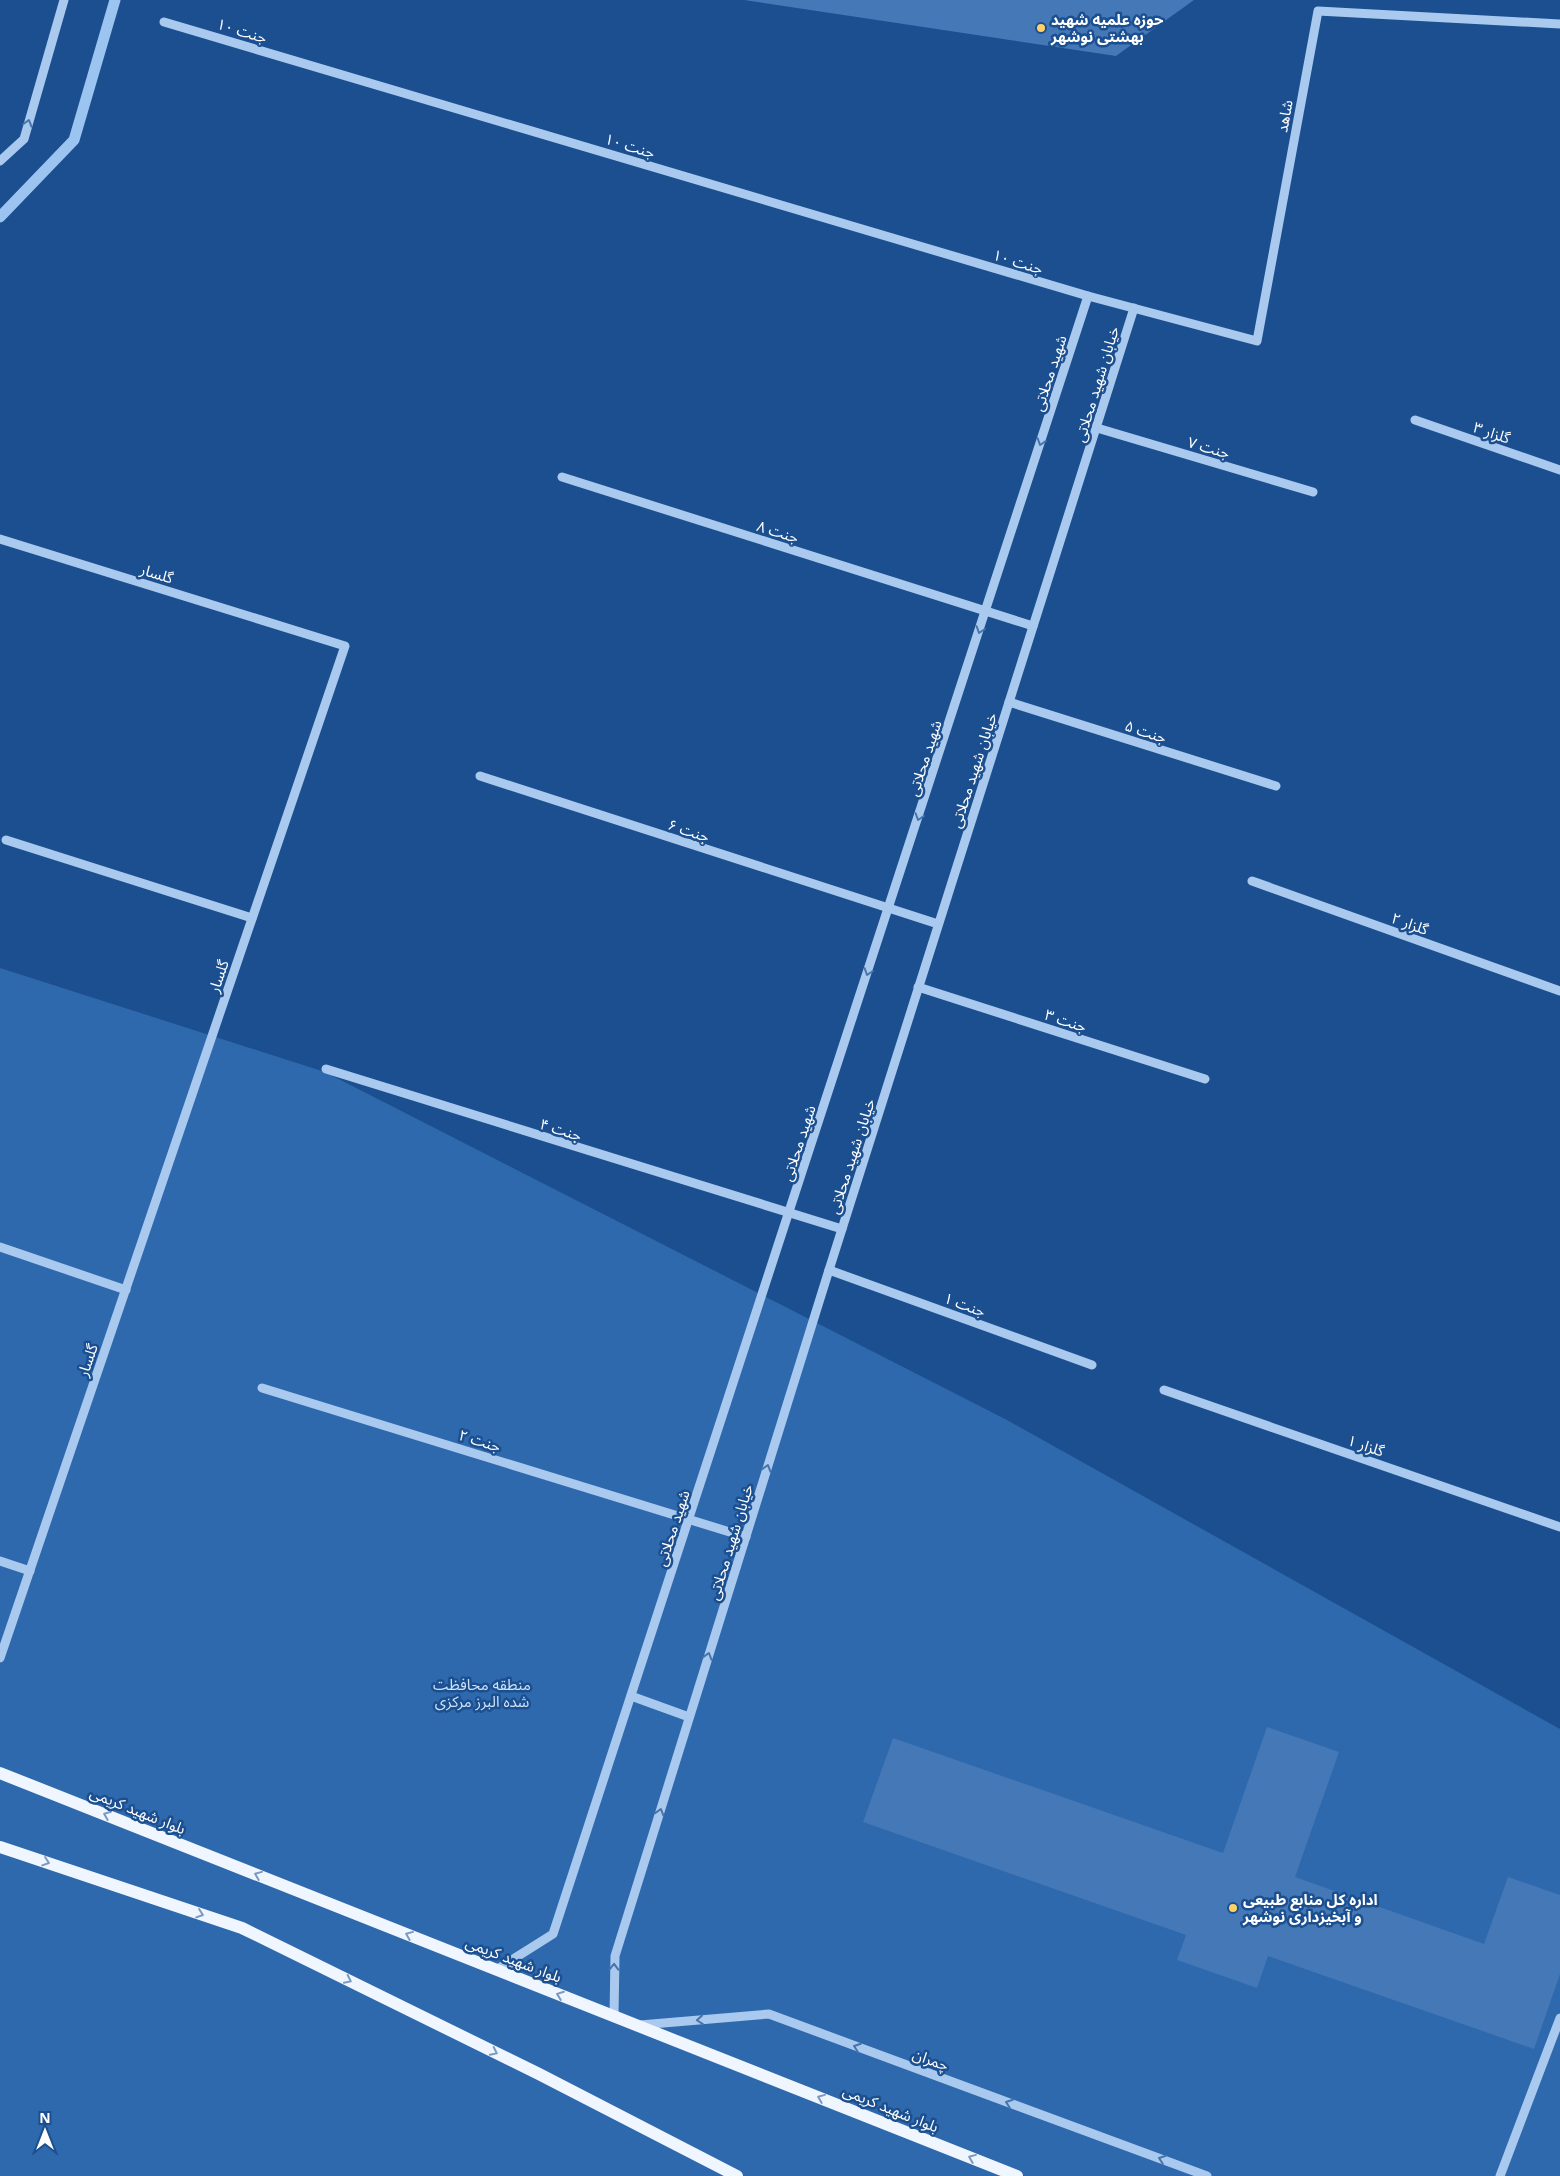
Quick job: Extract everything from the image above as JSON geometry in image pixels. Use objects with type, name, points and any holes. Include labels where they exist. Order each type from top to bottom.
[{"type":"main road","name":"بلوار شهید کریمی","points":[[0,1773],[1017,2176]]},
{"type":"main road","points":[[0,1847],[242,1928],[547,2078],[737,2176]]},
{"type":"street","points":[[0,161],[24,139],[64,0]]},
{"type":"street","name":"شاهد","points":[[1134,308],[1256,341],[1318,11],[1560,24]]},
{"type":"street","name":"جنت ۱۰","points":[[164,22],[1134,308]]},
{"type":"street","name":"شهید محلاتی","points":[[496,1970],[552,1934],[889,909],[1088,296]]},
{"type":"street","name":"خیابان شهید محلاتی","points":[[614,2016],[615,1956],[828,1270],[1134,308]]},
{"type":"street","name":"گلزار ۳","points":[[1415,420],[1560,470]]},
{"type":"street","name":"جنت ۷","points":[[1097,428],[1313,492]]},
{"type":"street","name":"جنت ۸","points":[[562,477],[1033,626]]},
{"type":"street","name":"گلسار","points":[[0,540],[345,646],[0,1658]]},
{"type":"street","name":"جنت ۵","points":[[1009,702],[1276,786]]},
{"type":"street","name":"جنت ۶","points":[[480,776],[938,924]]},
{"type":"street","points":[[6,840],[252,918]]},
{"type":"street","name":"گلزار ۲","points":[[1252,881],[1560,991]]},
{"type":"street","name":"جنت ۳","points":[[918,987],[1205,1079]]},
{"type":"street","name":"جنت ۴","points":[[326,1069],[842,1230]]},
{"type":"street","points":[[0,1247],[126,1290]]},
{"type":"street","name":"جنت ۱","points":[[828,1270],[1092,1365]]},
{"type":"street","name":"جنت ۲","points":[[262,1388],[746,1538]]},
{"type":"street","name":"گلزار ۱","points":[[1164,1390],[1560,1527]]},
{"type":"street","points":[[0,1561],[30,1571]]},
{"type":"street","points":[[631,1696],[689,1717]]},
{"type":"street","name":"چمران","points":[[638,2025],[769,2014],[1207,2176]]},
{"type":"street","points":[[1500,2176],[1560,2018]]},
{"type":"green space","name":"منطقه محافظت شده البرز مرکزی","points":[[0,968],[325,1072],[1007,1420],[1560,1729],[1560,2176],[0,2176]]},
{"type":"building","name":"حوزه علمیه شهید بهشتی نوشهر","points":[[744,0],[1194,0],[1116,56]]},
{"type":"building","points":[[1267,1727],[1339,1752],[1295,1877],[1484,1944],[1508,1877],[1560,1895],[1560,1974],[1534,2049],[1268,1956],[1257,1988],[1177,1960],[1186,1935],[863,1822],[893,1738],[1223,1853]]},
{"type":"waterway","points":[[0,217],[74,140],[115,0]]},
{"type":"place","name":"حوزه علمیه شهید بهشتی نوشهر","points":[[1041,28]]},
{"type":"place","name":"اداره كل منابع طبيعی و آبخيزداری نوشهر","points":[[1233,1908]]}]
